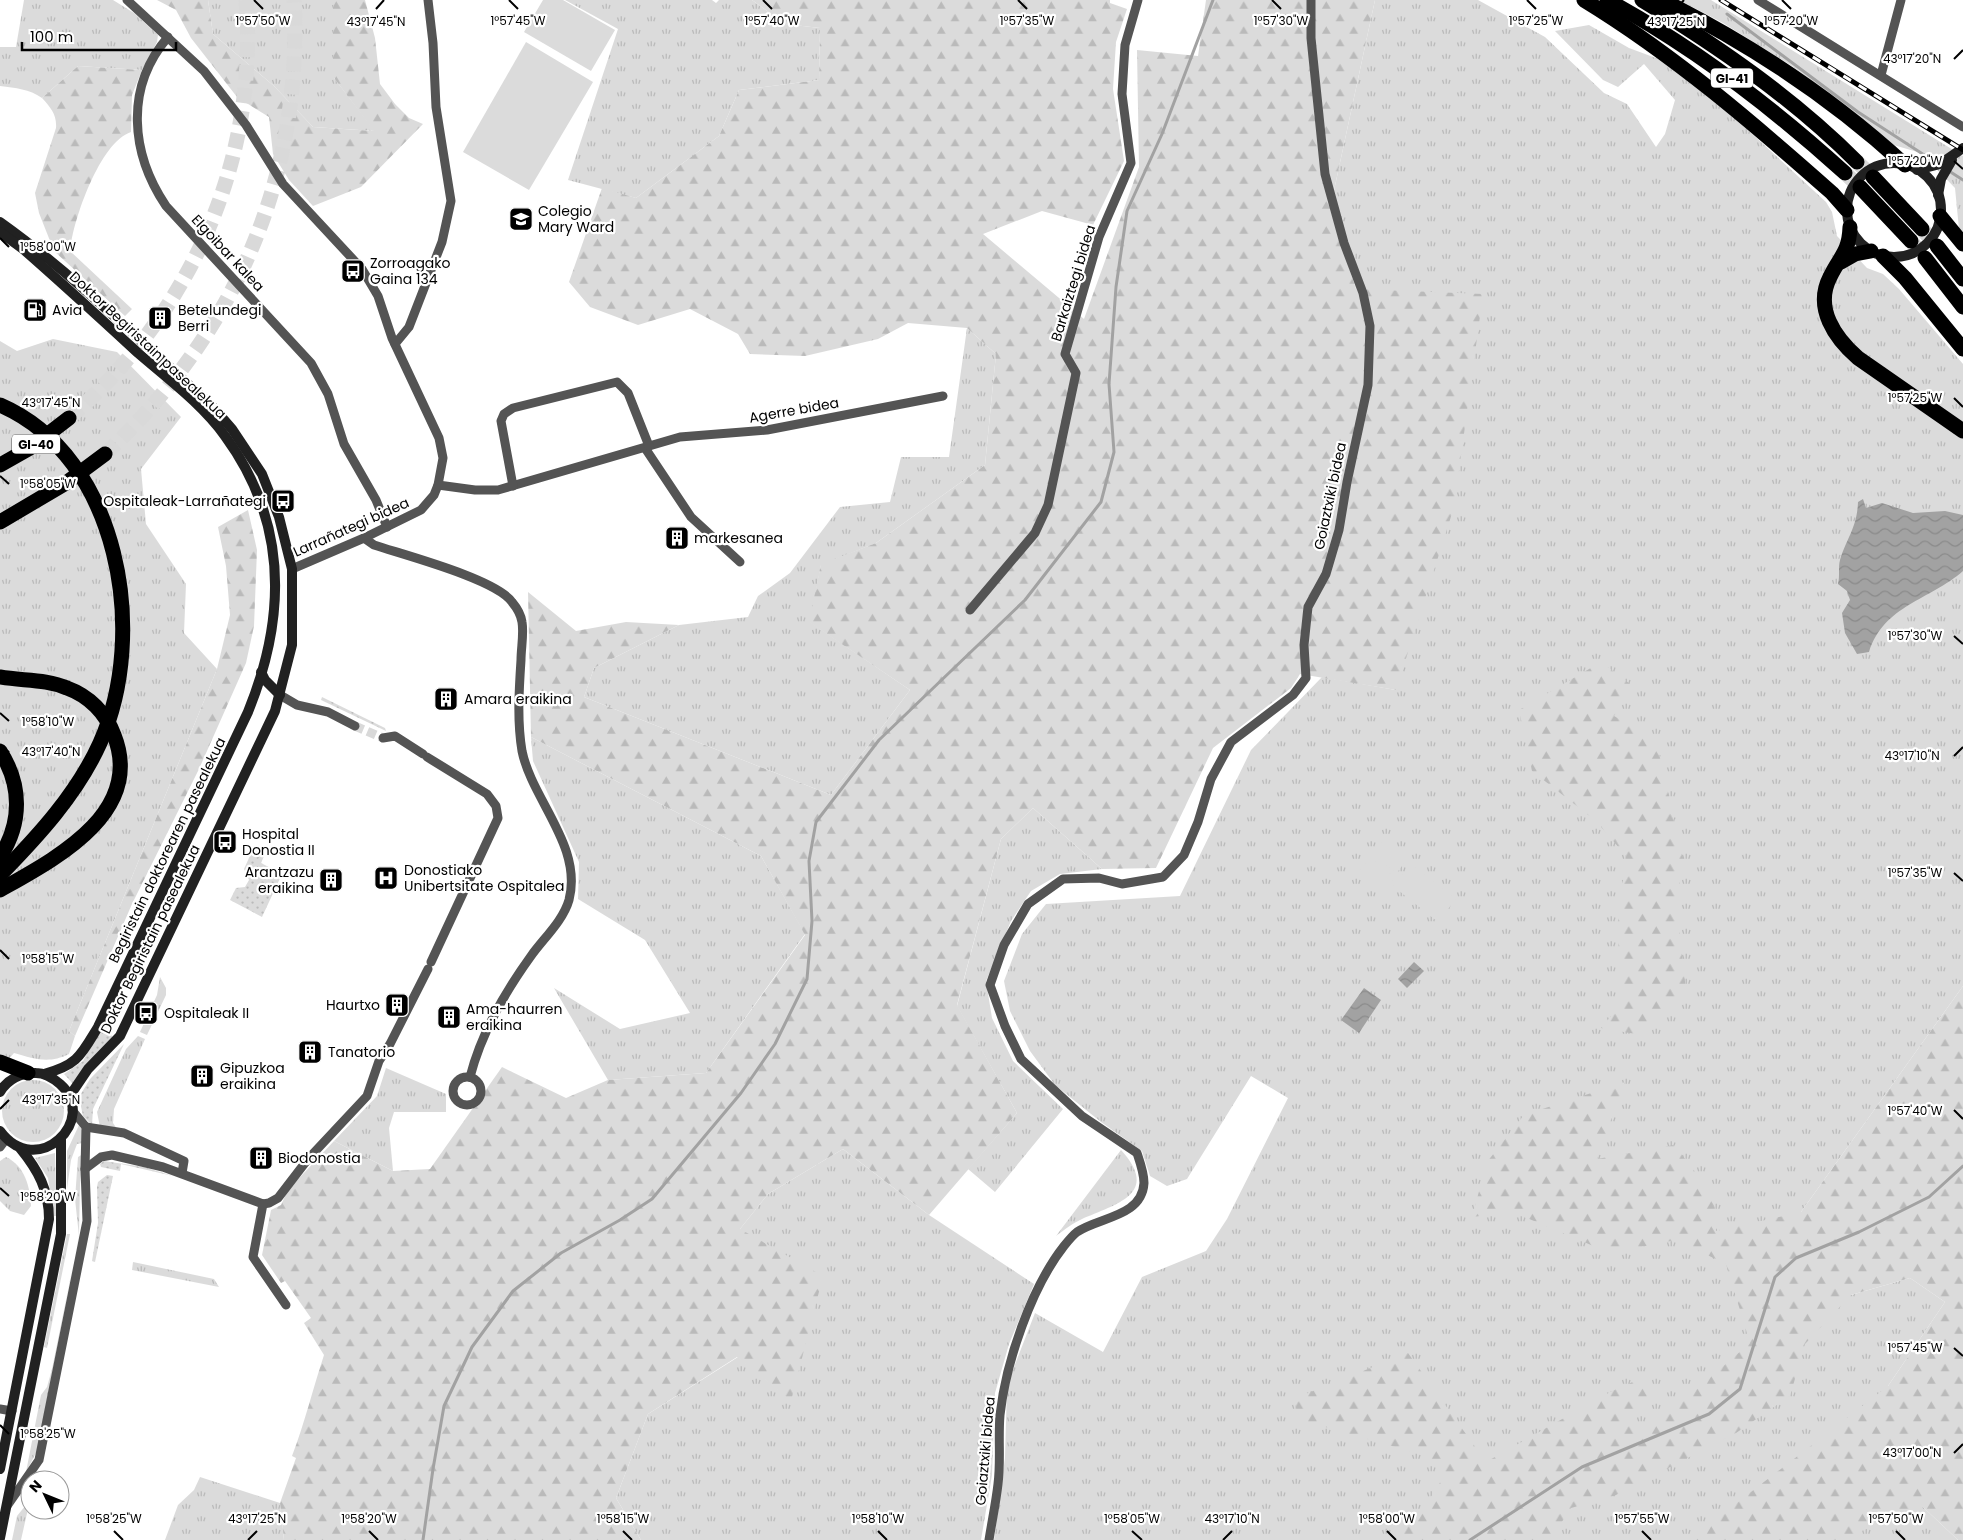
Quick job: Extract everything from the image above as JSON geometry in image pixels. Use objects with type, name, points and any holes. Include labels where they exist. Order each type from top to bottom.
[{"type":"highway","points":[[1584,0],[1630,29],[1707,85],[1832,193],[1847,210]]},
{"type":"highway","name":"GI-41","points":[[1606,0],[1676,41],[1720,70],[1764,103],[1845,173]]},
{"type":"highway","name":"GI-41","points":[[1642,0],[1692,31],[1768,83],[1857,162]]},
{"type":"highway","points":[[1662,0],[1726,34],[1815,91],[1911,167]]},
{"type":"highway","points":[[1873,177],[1922,229]]},
{"type":"highway","points":[[1860,187],[1910,241]]},
{"type":"highway","points":[[1940,216],[1963,244]]},
{"type":"highway","points":[[1850,228],[1848,246],[1841,262],[1831,274],[1826,289],[1826,311],[1831,327],[1843,344],[1866,364],[1963,430]]},
{"type":"highway","points":[[1937,246],[1963,279]]},
{"type":"highway","points":[[1841,262],[1855,254],[1877,254],[1905,278],[1963,349]]},
{"type":"highway","points":[[1924,258],[1963,307]]},
{"type":"highway","points":[[0,875],[47,824],[66,800],[100,743],[119,684],[124,631],[122,601],[112,547],[98,510],[86,487],[60,450],[29,421],[1,406]]},
{"type":"highway","name":"GI-40","points":[[0,465],[30,448],[70,418]]},
{"type":"highway","points":[[0,522],[66,483],[105,454]]},
{"type":"highway","points":[[0,529],[14,521],[26,508]]},
{"type":"highway","points":[[0,677],[56,684],[88,699],[99,709],[112,728],[119,755],[118,777],[111,801],[90,831],[61,855],[0,890]]},
{"type":"highway","points":[[0,751],[15,781],[17,800],[16,819],[12,835],[0,857]]},
{"type":"highway","points":[[0,865],[45,823],[66,800]]},
{"type":"highway","points":[[0,1062],[28,1073]]},
{"type":"main road","points":[[1961,150],[1944,171],[1938,195],[1940,216],[1932,237],[1916,252],[1894,257],[1877,254],[1858,241],[1850,228],[1847,210],[1852,190],[1865,174],[1884,165],[1911,167],[1940,164],[1961,150]]},
{"type":"main road","points":[[1911,167],[1926,176],[1938,195]]},
{"type":"main road","points":[[0,222],[28,242],[78,285],[212,406],[232,429],[262,474],[271,493],[292,569],[293,626],[290,660],[280,695],[265,680],[261,672]]},
{"type":"main road","name":"Doktor Begiristain pasealekua","points":[[0,232],[23,249],[204,412],[225,435],[245,467]]},
{"type":"main road","name":"Begiristain doktorearen pasealekua","points":[[245,467],[283,562],[292,569],[276,592]]},
{"type":"main road","name":"Begiristain doktorearen pasealekua","points":[[44,1074],[71,1064],[84,1049],[98,1026],[248,712],[261,672],[276,592],[276,565],[266,516]]},
{"type":"main road","points":[[274,610],[280,601],[283,599],[287,600],[293,626]]},
{"type":"main road","name":"Doktor Begiristain pasealekua","points":[[69,1097],[84,1073],[120,1036],[275,711],[280,695]]},
{"type":"main road","points":[[0,1092],[9,1081],[28,1073],[44,1074],[54,1079],[63,1087],[69,1097],[72,1110],[70,1125],[61,1138],[42,1149],[20,1148],[2,1139]]},
{"type":"main road","points":[[0,1538],[62,1220],[61,1138]]},
{"type":"main road","points":[[0,1469],[49,1219],[48,1200],[43,1181],[20,1148]]},
{"type":"street","name":"Larrañategi bidea","points":[[126,0],[214,83],[246,125],[283,184],[362,269],[378,296],[395,344],[439,438],[443,458],[438,485],[434,495],[420,510],[364,538],[292,569]]},
{"type":"street","points":[[395,344],[409,327],[442,242],[451,201],[436,107],[433,42],[428,0]]},
{"type":"street","name":"Barkaiztegi bidea","points":[[970,610],[1035,533],[1048,505],[1076,372],[1066,354],[1099,238],[1131,164],[1122,94],[1125,45],[1138,0]]},
{"type":"street","name":"Goiaztxiki bidea","points":[[989,1540],[998,1483],[1000,1417],[1005,1386],[1018,1338],[1044,1278],[1064,1246],[1077,1232],[1129,1210],[1138,1198],[1144,1183],[1137,1153],[1082,1116],[1049,1088],[1021,1059],[1004,1026],[990,985],[1004,945],[1028,904],[1063,879],[1099,878],[1122,884],[1163,877],[1184,855],[1198,822],[1211,779],[1231,742],[1293,695],[1306,678],[1304,645],[1308,606],[1326,574],[1339,530],[1347,482],[1368,385],[1370,326],[1363,293],[1344,243],[1325,174],[1311,38],[1311,0]]},
{"type":"street","points":[[1758,0],[1963,127]]},
{"type":"street","points":[[1881,75],[1901,0]]},
{"type":"street","name":"Elgoibar kalea","points":[[168,38],[151,62],[140,94],[136,123],[142,159],[152,186],[166,206],[311,363],[328,394],[344,444],[376,500],[387,527]]},
{"type":"street","points":[[513,486],[501,421],[504,414],[512,408],[616,382],[628,392],[647,447],[691,517],[740,562]]},
{"type":"street","name":"Agerre bidea","points":[[438,485],[475,490],[498,490],[680,437],[767,430],[943,396]]},
{"type":"street","points":[[364,538],[374,545],[495,587],[512,602],[522,624],[519,721],[522,751],[528,771],[566,851],[571,882],[569,901],[556,923],[530,957],[499,1007],[474,1058],[470,1077]]},
{"type":"street","points":[[280,695],[290,702],[328,712],[355,726]]},
{"type":"street","points":[[85,1169],[101,1157],[112,1155],[182,1173],[263,1204],[269,1203],[278,1198],[308,1158],[367,1096],[378,1061],[390,1044],[429,966],[498,818],[496,806],[487,794],[395,736],[383,738]]},
{"type":"street","points":[[6,1506],[39,1460],[87,1221],[86,1127],[72,1110]]},
{"type":"street","points":[[86,1127],[124,1133],[184,1161],[182,1173]]},
{"type":"street","points":[[263,1204],[253,1257],[286,1305]]},
{"type":"street","points":[[0,1409],[12,1411]]},
{"type":"green space","points":[[24,0],[113,0],[134,13],[158,35],[157,42],[142,70],[78,66],[42,98],[17,88],[0,86],[0,47],[16,47]]},
{"type":"green space","points":[[157,0],[208,0],[213,34],[274,86],[313,127],[374,131],[334,78],[334,0],[365,0],[375,38],[380,84],[395,104],[409,118],[423,124],[361,187],[313,206],[289,180],[273,154],[269,117],[237,97],[191,38],[176,10]]},
{"type":"green space","points":[[208,0],[334,0],[334,78],[375,131],[313,127],[274,86],[213,34]]},
{"type":"green space","points":[[543,0],[563,0],[615,30],[591,71],[524,32]]},
{"type":"green space","points":[[565,0],[712,0],[716,3],[719,0],[752,0],[785,24],[820,28],[819,80],[739,90],[719,136],[636,198],[568,180],[618,29]]},
{"type":"green space","points":[[752,0],[1110,0],[1110,3],[1127,9],[1116,42],[1113,89],[1124,161],[1093,225],[1042,211],[983,234],[1084,319],[1139,167],[1137,50],[1198,56],[1206,0],[1375,0],[1330,209],[1356,289],[1483,294],[1454,507],[1396,690],[1300,674],[1291,688],[1213,748],[1156,868],[1102,869],[1033,808],[1001,839],[957,1005],[1017,1113],[929,1215],[843,1149],[768,1194],[740,1229],[823,1276],[791,1401],[737,1357],[648,1414],[616,1498],[641,1540],[284,1540],[280,1503],[296,1458],[292,1456],[324,1355],[304,1323],[311,1318],[285,1281],[281,1283],[262,1255],[271,1210],[281,1205],[288,1190],[334,1141],[393,1171],[430,1169],[502,1067],[566,1098],[608,1080],[706,1073],[805,935],[761,856],[531,737],[528,592],[576,631],[626,622],[679,625],[594,668],[584,697],[831,795],[910,690],[809,622],[821,564],[876,543],[985,465],[996,354],[967,328],[908,323],[878,339],[805,356],[750,354],[738,334],[690,309],[638,325],[590,307],[569,282],[602,188],[636,198],[719,136],[739,90],[819,80],[820,28],[785,24]]},
{"type":"green space","points":[[1375,0],[1478,0],[1545,37],[1604,93],[1627,104],[1656,147],[1665,134],[1675,100],[1644,64],[1618,87],[1603,80],[1555,31],[1589,25],[1629,48],[1664,61],[1699,85],[1826,202],[1832,212],[1837,236],[1867,268],[1883,274],[1899,289],[1963,364],[1963,986],[1801,1212],[1851,1295],[1910,1278],[1945,1302],[1888,1386],[1923,1507],[1958,1540],[994,1540],[1005,1458],[1007,1385],[1035,1313],[1103,1352],[1142,1277],[1206,1251],[1227,1219],[1288,1098],[1251,1076],[1187,1179],[1167,1186],[1150,1176],[1142,1151],[1101,1122],[1055,1085],[1030,1051],[1010,1011],[1004,981],[1022,934],[1046,904],[1180,896],[1251,750],[1322,677],[1396,690],[1356,289],[1330,209]]},
{"type":"green space","points":[[1679,0],[1711,0],[1963,156],[1963,234],[1959,229],[1955,188],[1921,153],[1890,144],[1852,110],[1792,66],[1723,23]]},
{"type":"green space","points":[[526,42],[593,82],[529,190],[463,152]]},
{"type":"green space","points":[[78,66],[142,70],[132,95],[131,132],[120,139],[109,150],[99,166],[82,202],[70,251],[132,309],[125,316],[54,251],[39,213],[35,193],[56,128],[56,119],[53,112],[42,98]]},
{"type":"green space","points":[[967,328],[996,354],[985,465],[876,543],[821,565],[810,622],[910,690],[831,795],[584,697],[594,668],[679,625],[748,617],[758,596],[790,573],[840,507],[890,502],[901,457],[949,457]]},
{"type":"green space","points":[[53,339],[117,352],[181,417],[141,469],[146,524],[186,584],[184,633],[217,669],[69,1031],[75,1036],[69,1054],[48,1060],[35,1059],[14,1053],[0,1069],[0,341],[17,351]]},
{"type":"green space","points":[[248,510],[257,550],[254,626],[246,663],[199,769],[132,904],[75,1036],[69,1031],[217,669],[230,615],[226,566],[218,527]]},
{"type":"green space","points":[[1601,662],[1634,687],[1614,716],[1656,740],[1683,858],[1677,906],[1686,991],[1641,1035],[1601,1028],[1623,1002],[1617,929],[1626,856],[1596,821],[1532,771],[1519,710]]},
{"type":"green space","points":[[322,697],[385,728],[386,731],[321,700]]},
{"type":"green space","points":[[531,737],[761,856],[805,934],[706,1073],[608,1080],[554,988],[620,1029],[690,1013],[645,940],[578,899],[579,862],[533,761]]},
{"type":"green space","points":[[1033,808],[1102,869],[1060,874],[1031,891],[1011,921],[986,981],[992,1018],[1013,1061],[1063,1109],[995,1192],[968,1169],[1017,1113],[957,1006],[1001,839]]},
{"type":"green space","points":[[1382,842],[1406,860],[1397,873],[1372,855]]},
{"type":"green space","points":[[253,849],[265,854],[261,863],[282,874],[262,917],[230,900],[236,888],[245,887],[249,880],[244,869]]},
{"type":"green space","points":[[1370,858],[1395,877],[1386,890],[1360,870]]},
{"type":"green space","points":[[1411,864],[1456,899],[1438,922],[1393,886]]},
{"type":"green space","points":[[160,977],[166,988],[166,995],[147,1035],[140,1032],[157,995]]},
{"type":"green space","points":[[1963,986],[1963,1540],[1958,1540],[1923,1507],[1854,1534],[1845,1540],[1689,1540],[1888,1386],[1945,1302],[1910,1278],[1851,1295],[1805,1344],[1790,1396],[1736,1433],[1614,1496],[1571,1508],[1550,1540],[1404,1540],[1386,1521],[1424,1508],[1446,1473],[1423,1455],[1301,1420],[1293,1399],[1408,1353],[1486,1462],[1612,1391],[1644,1377],[1650,1398],[1634,1422],[1640,1438],[1750,1343],[1726,1264],[1676,1240],[1610,1253],[1513,1212],[1472,1217],[1487,1162],[1524,1115],[1625,1082],[1597,1159],[1674,1145],[1714,1196],[1716,1231],[1801,1212]]},
{"type":"green space","points":[[103,1024],[114,1039],[73,1084],[64,1074],[83,1061]]},
{"type":"green space","points":[[138,1036],[145,1039],[114,1109],[113,1123],[117,1129],[100,1127],[97,1112],[126,1049]]},
{"type":"green space","points":[[124,1044],[93,1109],[92,1125],[83,1116],[79,1097],[90,1079]]},
{"type":"green space","points":[[386,1068],[446,1094],[446,1112],[394,1112],[389,1128],[393,1171],[334,1141],[377,1096]]},
{"type":"green space","points":[[33,1080],[50,1085],[55,1089],[59,1094],[64,1111],[59,1128],[55,1133],[50,1137],[33,1142],[16,1137],[11,1133],[7,1128],[2,1111],[7,1094],[11,1089],[16,1085]]},
{"type":"green space","points":[[79,1125],[83,1132],[83,1143],[77,1144],[71,1160],[67,1189],[67,1151]]},
{"type":"green space","points":[[843,1149],[929,1215],[1034,1284],[1009,1344],[995,1393],[992,1475],[981,1540],[641,1540],[616,1498],[648,1414],[738,1357],[791,1400],[740,1229],[768,1194]]},
{"type":"green space","points":[[1121,1150],[1132,1165],[1137,1177],[1135,1187],[1129,1195],[1120,1202],[1079,1221],[1056,1236]]},
{"type":"green space","points":[[55,1153],[57,1216],[54,1216],[48,1178],[35,1158]]},
{"type":"green space","points":[[83,1154],[80,1185],[79,1235],[75,1199],[78,1157]]},
{"type":"green space","points":[[6,1157],[22,1171],[28,1185],[31,1206],[24,1215],[10,1211],[0,1201],[0,1161]]},
{"type":"green space","points":[[104,1161],[144,1167],[173,1176],[121,1164],[120,1171],[101,1167],[100,1164]]},
{"type":"green space","points":[[107,1175],[113,1176],[95,1262],[92,1261],[98,1223],[97,1187],[98,1182]]},
{"type":"green space","points":[[67,1234],[70,1234],[47,1348],[44,1347]]},
{"type":"green space","points":[[74,1259],[37,1451],[26,1470],[41,1395],[47,1387]]},
{"type":"green space","points":[[133,1262],[214,1279],[219,1287],[132,1270]]},
{"type":"green space","points":[[200,1477],[280,1503],[284,1540],[165,1540],[178,1505],[194,1490]]},
{"type":"green space","points":[[20,1512],[20,1520],[26,1520],[21,1540],[12,1540],[17,1516]]},
{"type":"water","points":[[1863,499],[1866,508],[1882,503],[1913,513],[1945,511],[1963,515],[1963,571],[1897,613],[1876,636],[1869,652],[1857,654],[1845,633],[1842,613],[1850,600],[1847,591],[1838,584],[1840,560],[1854,526],[1858,502]]},
{"type":"water","points":[[1414,962],[1424,971],[1407,988],[1398,979]]},
{"type":"water","points":[[1364,988],[1381,1000],[1359,1033],[1341,1020]]},
{"type":"waterway","points":[[423,1540],[444,1406],[472,1347],[513,1291],[561,1253],[620,1220],[652,1199],[741,1093],[775,1044],[807,979],[812,921],[809,861],[816,822],[879,740],[1025,600],[1101,502],[1114,452],[1109,384],[1116,287],[1127,211],[1162,134],[1213,0]]},
{"type":"waterway","points":[[1727,14],[1858,112],[1935,162]]},
{"type":"waterway","points":[[1949,171],[1963,180]]},
{"type":"waterway","points":[[1470,1540],[1582,1467],[1709,1414],[1740,1389],[1775,1277],[1796,1258],[1859,1232],[1929,1197],[1963,1166]]},
{"type":"tunnel","points":[[69,418],[112,377],[150,331],[182,282],[208,230],[228,176],[241,119],[247,60],[246,0]]},
{"type":"tunnel","points":[[105,454],[151,407],[191,357],[224,304],[252,248],[272,190],[287,129],[294,66],[294,0]]},
{"type":"tunnel","points":[[1857,162],[1873,177]]},
{"type":"tunnel","points":[[1845,173],[1860,187]]},
{"type":"tunnel","points":[[1922,229],[1937,246]]},
{"type":"tunnel","points":[[1911,241],[1925,258]]},
{"type":"tunnel","points":[[355,726],[383,738]]},
{"type":"railway","points":[[1721,0],[1963,150]]},
{"type":"place","name":"Colegio Mary Ward","points":[[521,219]]},
{"type":"place","name":"Zorroagako Gaina 134","points":[[353,271]]},
{"type":"place","name":"Avia","points":[[35,310]]},
{"type":"place","name":"Betelundegi Berri","points":[[160,318]]},
{"type":"place","name":"Ospitaleak-Larrañategi","points":[[283,501]]},
{"type":"place","name":"markesanea","points":[[677,538]]},
{"type":"place","name":"Amara eraikina","points":[[446,699]]},
{"type":"place","name":"Hospital Donostia II","points":[[225,842]]},
{"type":"place","name":"Donostiako Unibertsitate Ospitalea","points":[[386,878]]},
{"type":"place","name":"Arantzazu eraikina","points":[[331,880]]},
{"type":"place","name":"Haurtxo","points":[[397,1005]]},
{"type":"place","name":"Ospitaleak II","points":[[146,1013]]},
{"type":"place","name":"Ama-haurren eraikina","points":[[449,1017]]},
{"type":"place","name":"Tanatorio","points":[[310,1052]]},
{"type":"place","name":"Gipuzkoa eraikina","points":[[202,1076]]},
{"type":"place","name":"Biodonostia","points":[[261,1158]]}]
